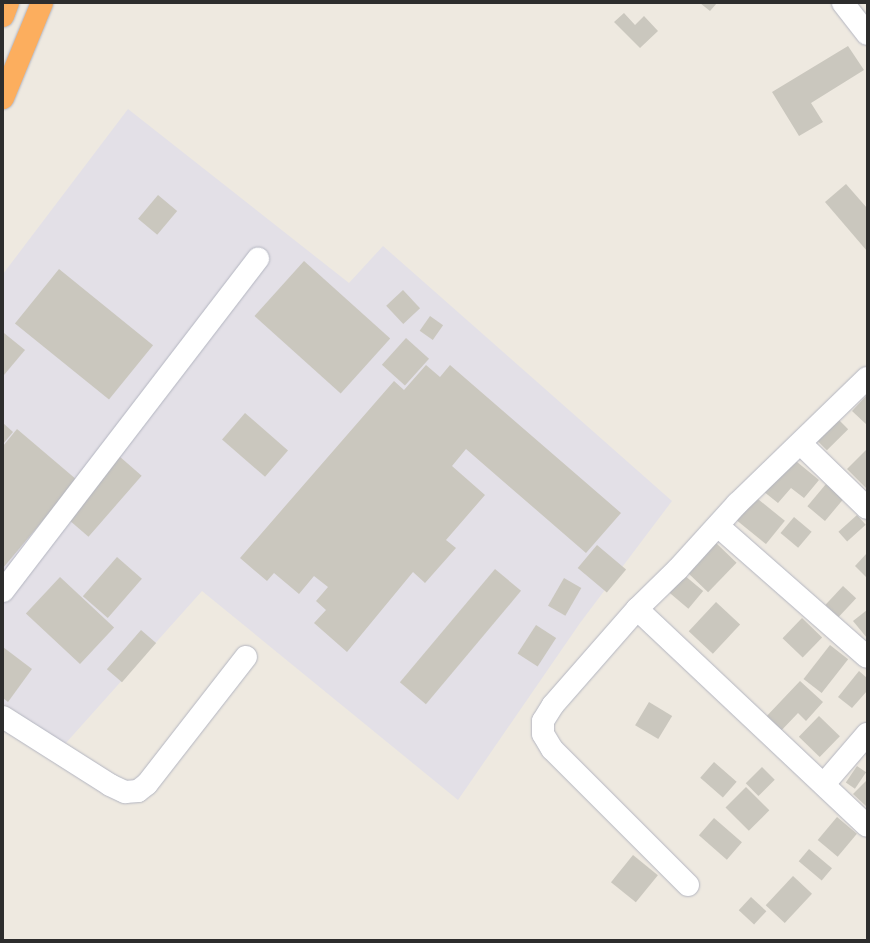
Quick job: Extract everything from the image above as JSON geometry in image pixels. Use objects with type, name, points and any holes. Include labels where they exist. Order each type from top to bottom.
[{"type":"highway","points":[[3,16],[8,3]]},
{"type":"highway","points":[[3,98],[42,3]]},
{"type":"street","points":[[843,3],[867,34]]},
{"type":"street","points":[[3,592],[258,259]]},
{"type":"street","points":[[688,885],[552,749],[543,734],[543,721],[553,705],[637,609],[718,526],[737,504],[801,444],[867,378]]},
{"type":"street","points":[[801,444],[867,508]]},
{"type":"street","points":[[718,526],[867,657]]},
{"type":"street","points":[[637,609],[867,826]]},
{"type":"street","points":[[3,717],[110,785],[125,792],[138,791],[147,784],[246,657]]},
{"type":"street","points":[[824,784],[867,734]]},
{"type":"shaded area","points":[[128,109],[349,283],[383,246],[672,501],[580,623],[458,800],[202,591],[65,744],[3,703],[3,274]]},
{"type":"building","points":[[700,3],[717,3],[710,11]]},
{"type":"building","points":[[624,13],[635,25],[644,16],[658,31],[640,48],[614,22]]},
{"type":"building","points":[[848,46],[864,70],[811,103],[823,122],[799,136],[772,92]]},
{"type":"building","points":[[846,184],[867,208],[867,251],[825,202]]},
{"type":"building","points":[[158,195],[177,211],[157,235],[138,219]]},
{"type":"building","points":[[304,261],[390,339],[341,394],[254,316]]},
{"type":"building","points":[[59,269],[153,345],[109,400],[15,323]]},
{"type":"building","points":[[403,290],[420,308],[403,324],[386,306]]},
{"type":"building","points":[[430,316],[443,325],[433,340],[420,331]]},
{"type":"building","points":[[4,333],[25,350],[4,375],[3,374]]},
{"type":"building","points":[[406,338],[429,359],[405,385],[382,365]]},
{"type":"building","points":[[426,365],[440,377],[450,365],[621,513],[586,553],[466,449],[452,466],[485,495],[446,540],[456,548],[425,583],[413,572],[347,652],[314,623],[326,610],[316,601],[328,587],[314,576],[299,594],[274,573],[267,581],[240,558],[394,381],[404,390]]},
{"type":"building","points":[[867,395],[867,425],[852,411]]},
{"type":"building","points":[[245,413],[288,450],[265,477],[222,439]]},
{"type":"building","points":[[834,415],[848,429],[827,450],[813,436]]},
{"type":"building","points":[[3,423],[13,432],[3,444]]},
{"type":"building","points":[[17,429],[77,480],[3,568],[3,446]]},
{"type":"building","points":[[867,449],[867,489],[847,469]]},
{"type":"building","points":[[119,456],[142,476],[89,537],[66,517]]},
{"type":"building","points":[[791,457],[819,480],[804,498],[791,488],[778,503],[763,491]]},
{"type":"building","points":[[826,484],[844,499],[825,521],[807,506]]},
{"type":"building","points":[[753,495],[785,521],[766,544],[734,518]]},
{"type":"building","points":[[857,515],[866,525],[847,541],[838,532]]},
{"type":"building","points":[[794,517],[812,532],[798,548],[781,533]]},
{"type":"building","points":[[715,542],[737,563],[708,592],[687,571]]},
{"type":"building","points":[[597,545],[626,569],[607,592],[578,568]]},
{"type":"building","points":[[867,553],[867,578],[855,566]]},
{"type":"building","points":[[117,557],[142,579],[108,618],[83,596]]},
{"type":"building","points":[[495,569],[521,591],[426,704],[400,682]]},
{"type":"building","points":[[684,575],[703,591],[688,609],[669,593]]},
{"type":"building","points":[[60,577],[114,627],[80,664],[26,614]]},
{"type":"building","points":[[564,578],[581,588],[565,616],[548,606]]},
{"type":"building","points":[[843,586],[856,598],[838,617],[825,605]]},
{"type":"building","points":[[716,602],[740,625],[713,654],[689,631]]},
{"type":"building","points":[[867,610],[867,638],[853,621]]},
{"type":"building","points":[[802,618],[822,637],[803,658],[783,638]]},
{"type":"building","points":[[536,625],[556,638],[538,667],[517,654]]},
{"type":"building","points":[[141,630],[156,643],[122,682],[107,669]]},
{"type":"building","points":[[830,645],[848,659],[822,693],[804,679]]},
{"type":"building","points":[[3,647],[32,669],[8,702],[3,698]]},
{"type":"building","points":[[859,671],[867,678],[867,691],[852,708],[838,697]]},
{"type":"building","points":[[800,681],[823,702],[806,721],[798,713],[778,734],[763,720]]},
{"type":"building","points":[[649,702],[672,716],[658,739],[635,725]]},
{"type":"building","points":[[819,716],[840,736],[820,757],[799,737]]},
{"type":"building","points":[[714,762],[737,782],[723,798],[700,778]]},
{"type":"building","points":[[857,766],[866,772],[855,789],[846,783]]},
{"type":"building","points":[[762,767],[775,780],[758,796],[746,783]]},
{"type":"building","points":[[867,780],[867,807],[853,794]]},
{"type":"building","points":[[746,787],[769,810],[749,831],[725,808]]},
{"type":"building","points":[[837,817],[857,834],[838,857],[818,840]]},
{"type":"building","points":[[714,818],[742,842],[727,860],[699,835]]},
{"type":"building","points":[[809,849],[832,868],[822,881],[799,861]]},
{"type":"building","points":[[633,855],[658,875],[636,902],[611,882]]},
{"type":"building","points":[[793,876],[812,894],[785,923],[766,905]]},
{"type":"building","points":[[751,897],[766,911],[754,924],[739,910]]}]
